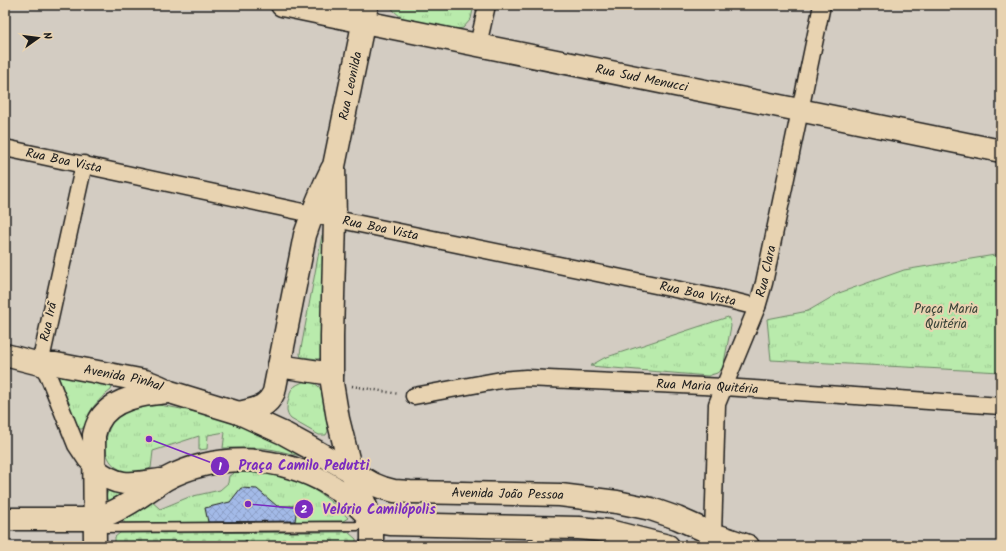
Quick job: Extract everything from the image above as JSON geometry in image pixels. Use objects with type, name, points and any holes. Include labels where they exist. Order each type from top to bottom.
[{"type":"main road","name":"Rua Sud Menucci","points":[[282,5],[366,14],[478,46],[1001,151]]},
{"type":"main road","name":"Rua Leonilda","points":[[351,471],[338,419],[332,379],[335,219],[334,166],[366,14]]},
{"type":"main road","name":"Rua Leonilda","points":[[239,413],[267,404],[274,392],[305,234],[320,194],[334,166]]},
{"type":"main road","name":"Avenida Pinhal","points":[[5,355],[40,364],[56,364],[155,384],[170,392],[239,413],[285,434],[351,471]]},
{"type":"main road","points":[[279,366],[332,379]]},
{"type":"main road","points":[[95,531],[94,435],[98,423],[104,414],[114,405],[152,394],[170,392]]},
{"type":"main road","points":[[95,531],[105,516],[150,490],[165,479],[180,472],[212,463],[228,461],[256,461],[294,468],[323,481],[349,498],[372,521],[390,524],[542,537],[579,528],[608,531],[668,546]]},
{"type":"main road","points":[[95,469],[111,480],[123,483],[131,484],[165,479]]},
{"type":"main road","points":[[351,471],[372,521],[372,546]]},
{"type":"main road","name":"Avenida João Pessoa","points":[[351,471],[373,484],[394,491],[560,495],[617,502],[651,509],[677,518],[712,534],[748,546]]},
{"type":"main road","points":[[5,519],[95,531]]},
{"type":"street","points":[[478,46],[487,5]]},
{"type":"street","name":"Rua Clara","points":[[712,534],[717,404],[757,307],[764,284],[822,5]]},
{"type":"street","name":"Rua Boa Vista","points":[[5,148],[757,307]]},
{"type":"street","name":"Rua Irã","points":[[40,364],[84,164]]},
{"type":"street","points":[[40,364],[47,373],[76,445],[86,460],[95,469]]},
{"type":"street","name":"Rua Maria Quitéria","points":[[414,396],[501,380],[526,378],[724,387],[1001,406]]},
{"type":"lane","points":[[95,531],[357,526],[372,521]]},
{"type":"path","points":[[332,379],[414,396]]},
{"type":"green space","points":[[391,5],[474,5],[471,19],[463,28],[451,30],[403,19],[393,10]]},
{"type":"green space","points":[[324,234],[321,358],[318,359],[301,357],[300,354],[322,235]]},
{"type":"green space","name":"Praça Maria Quitéria","points":[[1001,254],[1001,372],[771,360],[767,319],[808,311],[839,293],[904,270]]},
{"type":"green space","points":[[728,317],[731,326],[723,368],[717,373],[708,376],[590,366],[604,358]]},
{"type":"green space","points":[[57,371],[111,383],[111,390],[93,407],[82,429],[77,427],[56,376]]},
{"type":"green space","points":[[303,382],[310,382],[318,386],[322,393],[328,431],[326,435],[319,435],[291,419],[287,412],[291,391],[294,386]]},
{"type":"green space","points":[[153,404],[223,419],[252,430],[303,455],[301,456],[263,448],[223,448],[225,432],[208,435],[207,449],[199,450],[199,436],[153,451],[151,468],[136,472],[124,472],[110,461],[107,455],[106,444],[108,431],[117,415],[121,412]]},
{"type":"green space","points":[[235,472],[270,473],[290,478],[309,486],[318,492],[342,511],[348,518],[343,521],[125,523],[121,518],[150,500],[160,509],[189,497],[220,490],[228,483],[229,476]]},
{"type":"green space","points":[[111,488],[125,495],[109,502],[107,495]]},
{"type":"green space","points":[[348,532],[356,539],[356,546],[115,546],[115,537],[120,533]]},
{"type":"building","points":[[241,488],[257,489],[277,506],[297,506],[295,521],[208,522],[205,508],[230,502]]},
{"type":"place","name":"Praça Camilo Pedutti","points":[[149,439]]},
{"type":"place","name":"Velório Camilópolis","points":[[248,504]]}]
